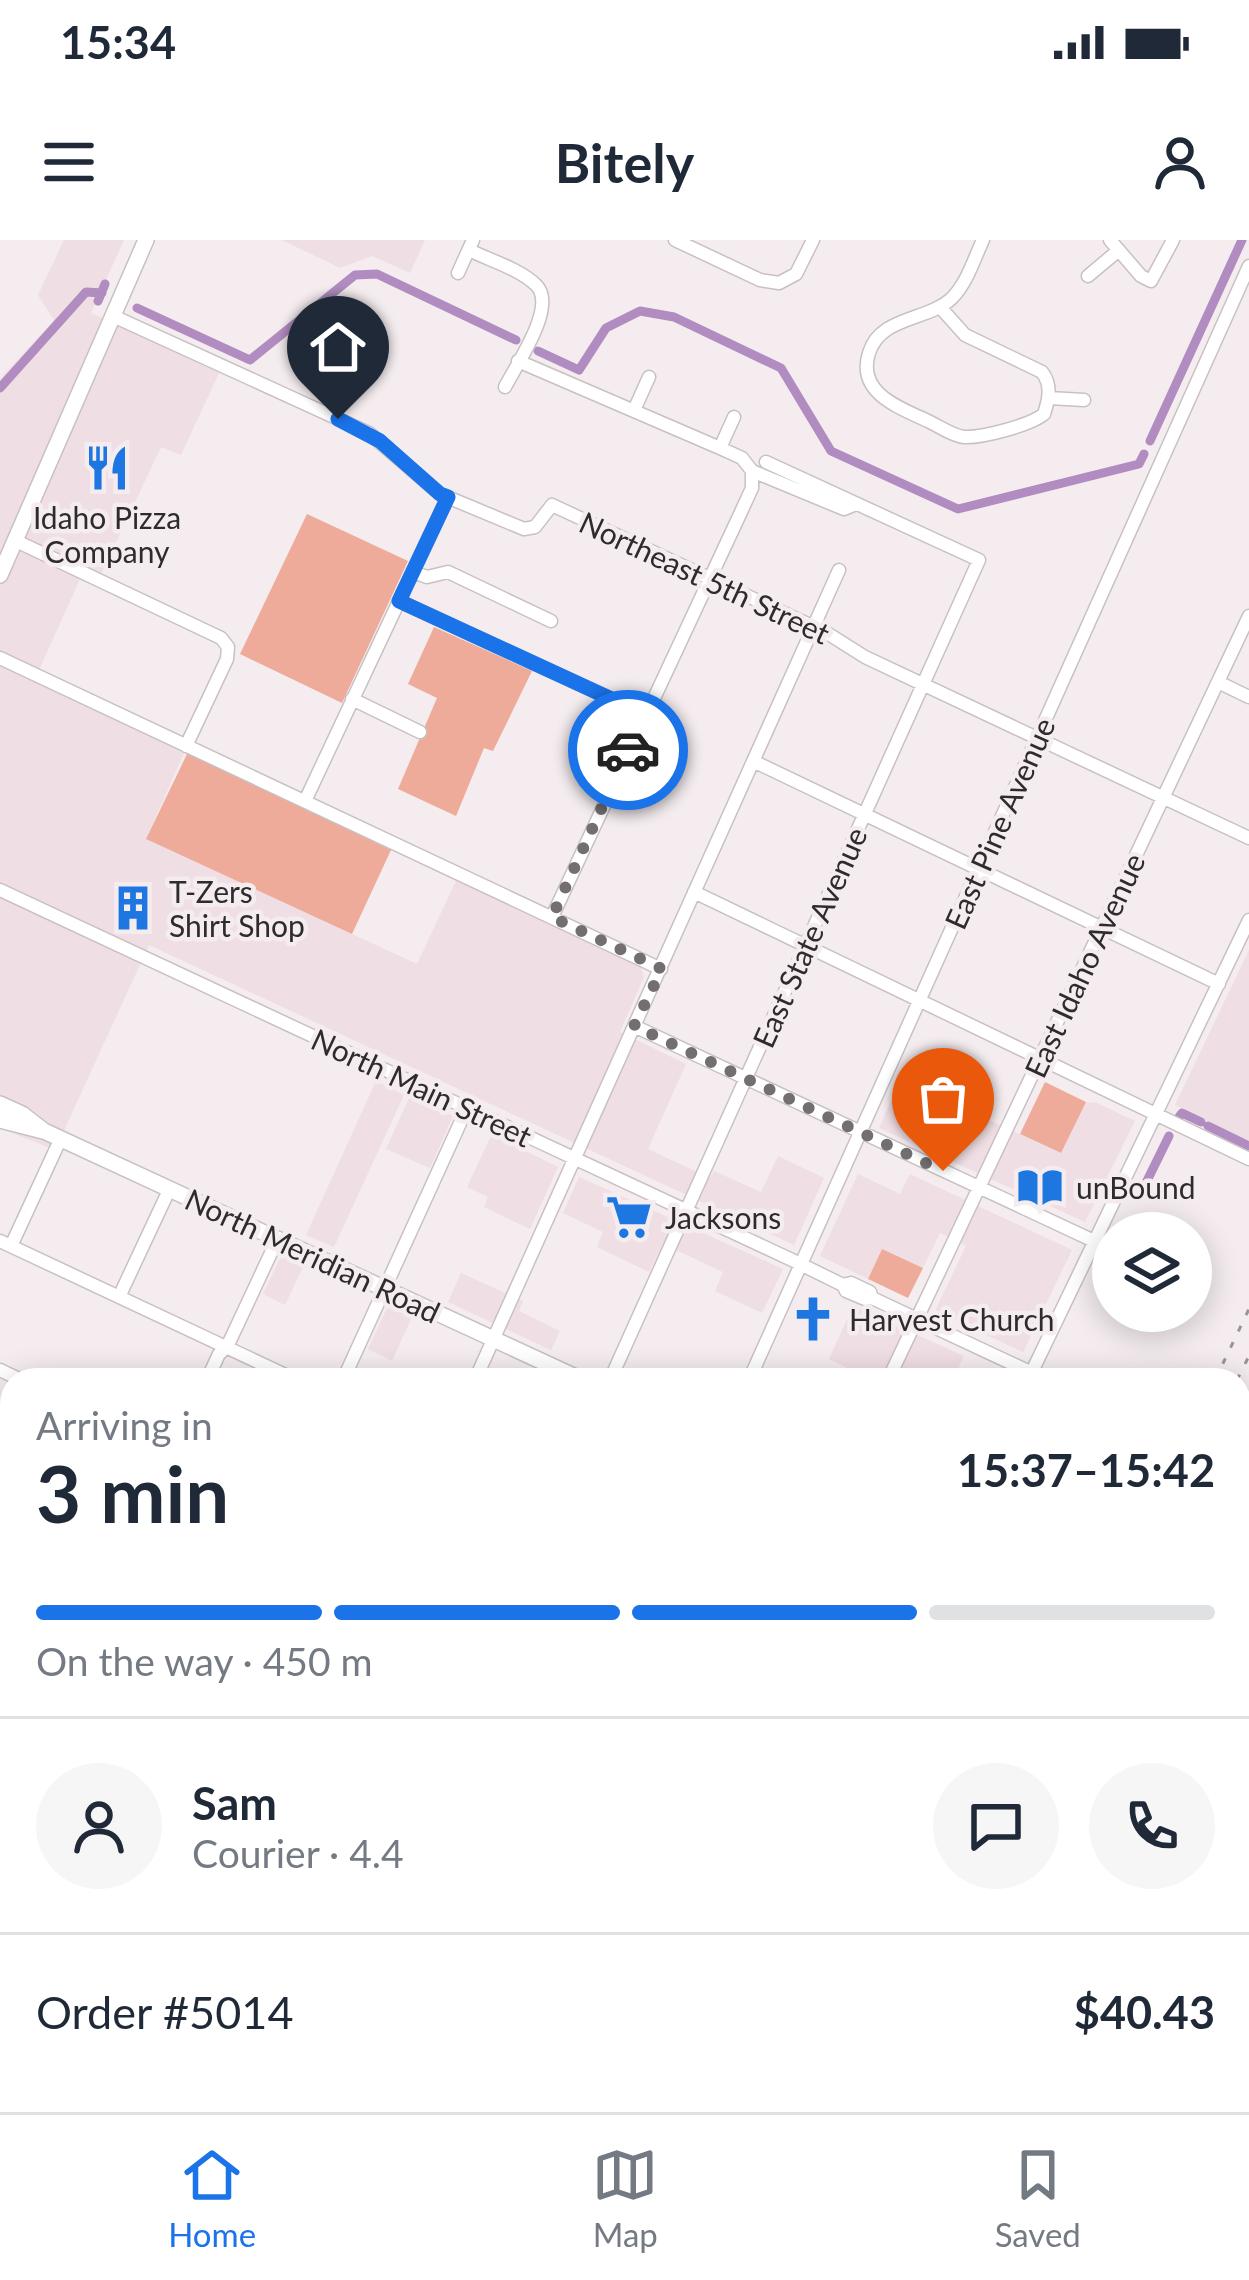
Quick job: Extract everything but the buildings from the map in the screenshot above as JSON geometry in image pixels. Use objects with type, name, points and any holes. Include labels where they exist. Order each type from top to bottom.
[{"type":"main road","points":[[0,575],[146,240]]},
{"type":"main road","name":"North Meridian Road","points":[[0,1104],[44,1131]]},
{"type":"main road","name":"North Meridian Road","points":[[0,1120],[61,1138],[556,1368]]},
{"type":"street","points":[[675,240],[782,288],[796,274],[813,240]]},
{"type":"street","points":[[940,308],[965,335],[1042,372],[1048,380],[1049,398],[1044,414],[1037,420],[966,437],[885,400],[872,386],[867,366],[871,347],[882,332],[940,308],[961,287],[982,240]]},
{"type":"street","points":[[1088,276],[1114,245],[1151,280],[1173,240]]},
{"type":"street","points":[[458,273],[471,245],[532,281],[542,292],[544,310],[505,387]]},
{"type":"street","name":"East Pine Avenue","points":[[754,1368],[1249,266]]},
{"type":"street","name":"Northeast 5th Street","points":[[113,316],[369,434],[448,497],[524,530],[535,527],[552,506],[1249,838]]},
{"type":"street","points":[[518,361],[742,458],[752,471],[844,509],[856,504]]},
{"type":"street","points":[[634,408],[649,376]]},
{"type":"street","points":[[1049,398],[1084,400]]},
{"type":"street","points":[[720,448],[734,417]]},
{"type":"street","points":[[766,462],[856,504]]},
{"type":"street","points":[[552,917],[752,488],[752,471]]},
{"type":"street","points":[[304,801],[448,497]]},
{"type":"street","name":"East State Avenue","points":[[615,1368],[979,560],[856,504]]},
{"type":"street","points":[[14,540],[221,638],[228,647],[227,659],[186,746]]},
{"type":"street","points":[[481,1368],[839,570]]},
{"type":"street","points":[[413,572],[427,577],[448,572],[551,621]]},
{"type":"street","points":[[399,601],[644,714]]},
{"type":"street","name":"East Idaho Avenue","points":[[894,1368],[1249,616]]},
{"type":"street","points":[[0,658],[662,969]]},
{"type":"street","points":[[1218,682],[1249,697]]},
{"type":"street","points":[[352,699],[420,732]]},
{"type":"street","points":[[753,761],[1219,984]]},
{"type":"street","name":"North Main Street","points":[[0,890],[1014,1368]]},
{"type":"street","points":[[694,892],[1249,1159]]},
{"type":"street","points":[[1108,1212],[1249,920]]},
{"type":"street","points":[[634,1026],[1092,1240]]},
{"type":"street","points":[[349,1368],[467,1108]]},
{"type":"street","points":[[61,1138],[5,1243],[271,1368]]},
{"type":"street","points":[[119,1297],[170,1188]]},
{"type":"street","points":[[213,1368],[278,1238]]},
{"type":"street","points":[[1034,1368],[1092,1245]]},
{"type":"shaded area","points":[[64,240],[124,240],[91,313],[219,373],[181,455],[161,447],[96,585],[80,579],[34,681],[184,753],[146,839],[417,964],[456,881],[641,967],[644,977],[620,1032],[686,1064],[648,1149],[710,1178],[714,1171],[761,1192],[778,1156],[824,1178],[794,1245],[149,945],[55,1150],[0,1128],[0,379],[54,320],[38,295]]},
{"type":"shaded area","points":[[282,240],[425,240],[410,273],[372,256],[340,268]]},
{"type":"shaded area","points":[[307,514],[408,561],[342,703],[240,654]]},
{"type":"shaded area","points":[[434,627],[532,671],[493,751],[484,748],[456,816],[398,789],[437,698],[408,684]]},
{"type":"shaded area","points":[[188,752],[391,850],[352,934],[146,839]]},
{"type":"shaded area","points":[[1249,950],[1249,1141],[1175,1105]]},
{"type":"shaded area","points":[[901,1079],[1060,1153],[1086,1102],[1135,1121],[1085,1222],[879,1128]]},
{"type":"shaded area","points":[[376,1081],[404,1095],[334,1247],[306,1235]]},
{"type":"shaded area","points":[[1045,1082],[1086,1102],[1061,1153],[1020,1134]]},
{"type":"shaded area","points":[[410,1096],[453,1116],[430,1168],[386,1149]]},
{"type":"shaded area","points":[[492,1134],[558,1167],[530,1229],[484,1207],[488,1197],[467,1187]]},
{"type":"shaded area","points":[[858,1174],[900,1194],[910,1174],[1072,1250],[1023,1352],[935,1311],[966,1246],[940,1233],[923,1268],[882,1249],[868,1279],[820,1256]]},
{"type":"shaded area","points":[[579,1177],[783,1269],[762,1313],[715,1291],[723,1272],[663,1244],[649,1272],[597,1247],[603,1232],[563,1213]]},
{"type":"shaded area","points":[[882,1249],[923,1268],[908,1298],[868,1279]]},
{"type":"shaded area","points":[[281,1256],[303,1267],[285,1305],[263,1294]]},
{"type":"shaded area","points":[[461,1273],[523,1301],[519,1311],[560,1331],[551,1350],[448,1302]]},
{"type":"shaded area","points":[[388,1306],[412,1317],[392,1361],[368,1349]]},
{"type":"shaded area","points":[[853,1306],[964,1356],[958,1368],[847,1368],[829,1359]]},
{"type":"waterway","points":[[1150,441],[1242,240]]},
{"type":"waterway","points":[[137,308],[250,360],[355,275],[377,274],[516,340]]},
{"type":"waterway","points":[[98,301],[105,284]]},
{"type":"waterway","points":[[0,388],[86,292],[102,293]]},
{"type":"waterway","points":[[538,351],[579,370],[606,328],[640,311],[674,317],[781,368],[831,451],[958,509],[1139,464],[1144,454]]},
{"type":"waterway","points":[[1179,1117],[1182,1113],[1201,1122]]},
{"type":"waterway","points":[[1208,1126],[1249,1146]]},
{"type":"waterway","points":[[1142,1191],[1169,1136]]},
{"type":"railway","points":[[1221,1368],[1249,1309]]},
{"type":"railway","points":[[1243,1368],[1249,1356]]},
{"type":"way so far","points":[[628,750],[552,917],[662,969],[634,1026],[943,1171]]},
{"type":"place","name":"Idaho Pizza Company","points":[[107,468]]},
{"type":"place","name":"T-Zers Shirt Shop","points":[[133,908]]},
{"type":"place","name":"unBound","points":[[1040,1187]]},
{"type":"place","name":"Jacksons","points":[[629,1217]]},
{"type":"place","name":"Harvest Church","points":[[813,1319]]},
{"type":"route","points":[[338,419],[380,441],[448,497],[399,601],[644,714],[628,750]]}]
